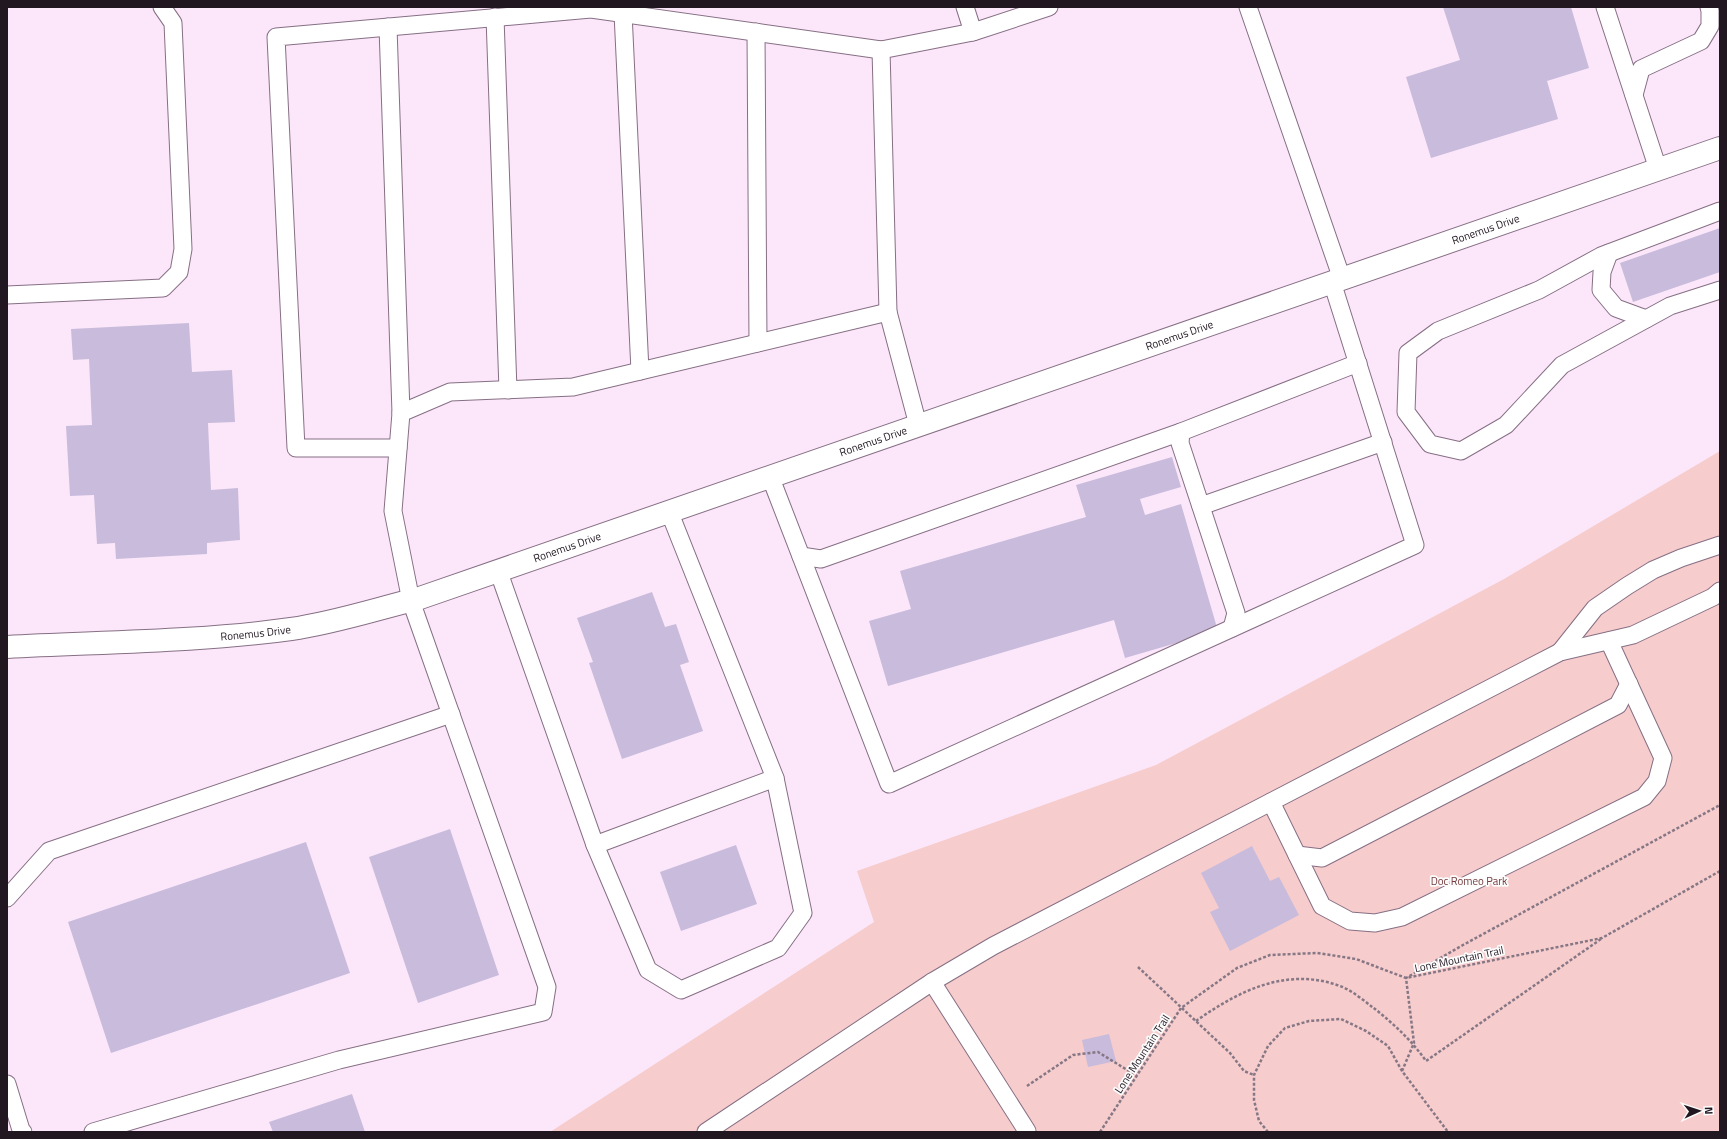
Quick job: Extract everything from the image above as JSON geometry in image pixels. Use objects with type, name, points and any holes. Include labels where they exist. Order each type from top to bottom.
[{"type":"street","name":"Ronemus Drive","points":[[7,647],[218,637],[292,629],[350,617],[411,601],[1720,148]]},
{"type":"lane","points":[[7,295],[163,288],[179,272],[183,249],[173,23],[162,7]]},
{"type":"lane","points":[[965,7],[972,32]]},
{"type":"lane","points":[[398,448],[296,448],[276,37],[591,8],[881,50],[972,32],[1049,7]]},
{"type":"lane","points":[[770,476],[889,784],[1415,545],[1358,363],[1337,280],[1248,7]]},
{"type":"lane","points":[[1605,7],[1658,169]]},
{"type":"lane","points":[[1634,95],[1641,68],[1701,41],[1710,26],[1709,7]]},
{"type":"lane","points":[[623,13],[640,371]]},
{"type":"lane","points":[[495,17],[508,390]]},
{"type":"lane","points":[[93,1132],[339,1060],[543,1012],[546,987],[411,601],[393,511],[401,413],[388,27]]},
{"type":"lane","points":[[756,32],[758,343]]},
{"type":"lane","points":[[881,50],[888,312],[918,425]]},
{"type":"lane","points":[[1720,210],[1609,252],[1539,290],[1438,331],[1408,353],[1406,412],[1430,444],[1461,451],[1506,425],[1562,365],[1670,306],[1720,290]]},
{"type":"lane","points":[[1609,252],[1602,272],[1601,290],[1616,308],[1646,319]]},
{"type":"lane","points":[[401,413],[450,392],[573,387],[888,312]]},
{"type":"lane","points":[[801,556],[822,559],[1181,432],[1358,363]]},
{"type":"lane","points":[[1181,432],[1180,443],[1236,612],[1232,628]]},
{"type":"lane","points":[[1201,506],[1382,442]]},
{"type":"lane","points":[[498,570],[595,845],[648,970],[681,990],[778,948],[803,913],[775,778],[669,511]]},
{"type":"lane","points":[[1560,652],[1596,608],[1627,586],[1653,570],[1720,545]]},
{"type":"lane","points":[[706,1132],[932,982],[993,946],[1560,652],[1633,635],[1713,597],[1720,591]]},
{"type":"lane","points":[[1270,802],[1322,906],[1350,921],[1374,923],[1402,917],[1644,797],[1657,781],[1663,758],[1609,641]]},
{"type":"lane","points":[[1297,855],[1322,858],[1329,855],[1618,705],[1629,684]]},
{"type":"lane","points":[[7,898],[49,851],[451,714]]},
{"type":"lane","points":[[595,845],[775,778]]},
{"type":"lane","points":[[932,982],[1027,1131],[1025,1132]]},
{"type":"lane","points":[[7,1084],[21,1130],[23,1132]]},
{"type":"path","points":[[1402,1071],[1414,1043],[1406,978],[1463,945],[1720,805]]},
{"type":"path","name":"Lone Mountain Trail","points":[[1100,1132],[1181,1008],[1237,968],[1270,955],[1317,953],[1356,959],[1406,978],[1602,938],[1720,871]]},
{"type":"path","points":[[1196,1021],[1219,1005],[1254,987],[1283,980],[1314,980],[1338,985],[1357,995],[1414,1043],[1426,1061],[1602,938]]},
{"type":"path","points":[[1138,967],[1230,1053],[1244,1071],[1254,1075]]},
{"type":"path","points":[[1268,1132],[1259,1121],[1254,1100],[1254,1075],[1268,1046],[1285,1028],[1309,1021],[1341,1019],[1366,1031],[1388,1046],[1402,1071],[1448,1132]]},
{"type":"path","points":[[1007,1100],[1074,1055],[1098,1052],[1137,1076]]},
{"type":"green space","name":"Doc Romeo Park","points":[[1720,451],[1720,1132],[550,1132],[874,922],[857,871],[1156,765],[1504,579]]},
{"type":"building","points":[[1443,7],[1571,7],[1589,68],[1547,81],[1558,119],[1431,158],[1406,77],[1460,60]]},
{"type":"building","points":[[1720,228],[1720,272],[1633,302],[1620,263]]},
{"type":"building","points":[[189,323],[192,372],[232,370],[235,422],[208,423],[211,490],[238,488],[240,540],[207,543],[207,554],[116,559],[115,543],[97,544],[94,495],[70,496],[66,426],[92,425],[89,359],[73,360],[71,329]]},
{"type":"building","points":[[1172,457],[1181,487],[1140,499],[1145,515],[1181,504],[1218,631],[1125,658],[1114,620],[888,686],[869,621],[911,609],[900,571],[1086,517],[1076,485]]},
{"type":"building","points":[[652,592],[665,627],[676,624],[689,662],[680,665],[703,731],[622,759],[589,663],[593,662],[577,618]]},
{"type":"building","points":[[450,829],[499,975],[418,1003],[369,857]]},
{"type":"building","points":[[306,842],[350,973],[111,1053],[68,922]]},
{"type":"building","points":[[736,845],[757,904],[681,931],[660,872]]},
{"type":"building","points":[[1252,846],[1270,881],[1279,877],[1299,915],[1230,951],[1210,912],[1219,908],[1201,873]]},
{"type":"building","points":[[1109,1034],[1116,1061],[1088,1067],[1082,1040]]},
{"type":"building","points":[[352,1094],[365,1132],[273,1132],[269,1122]]}]
